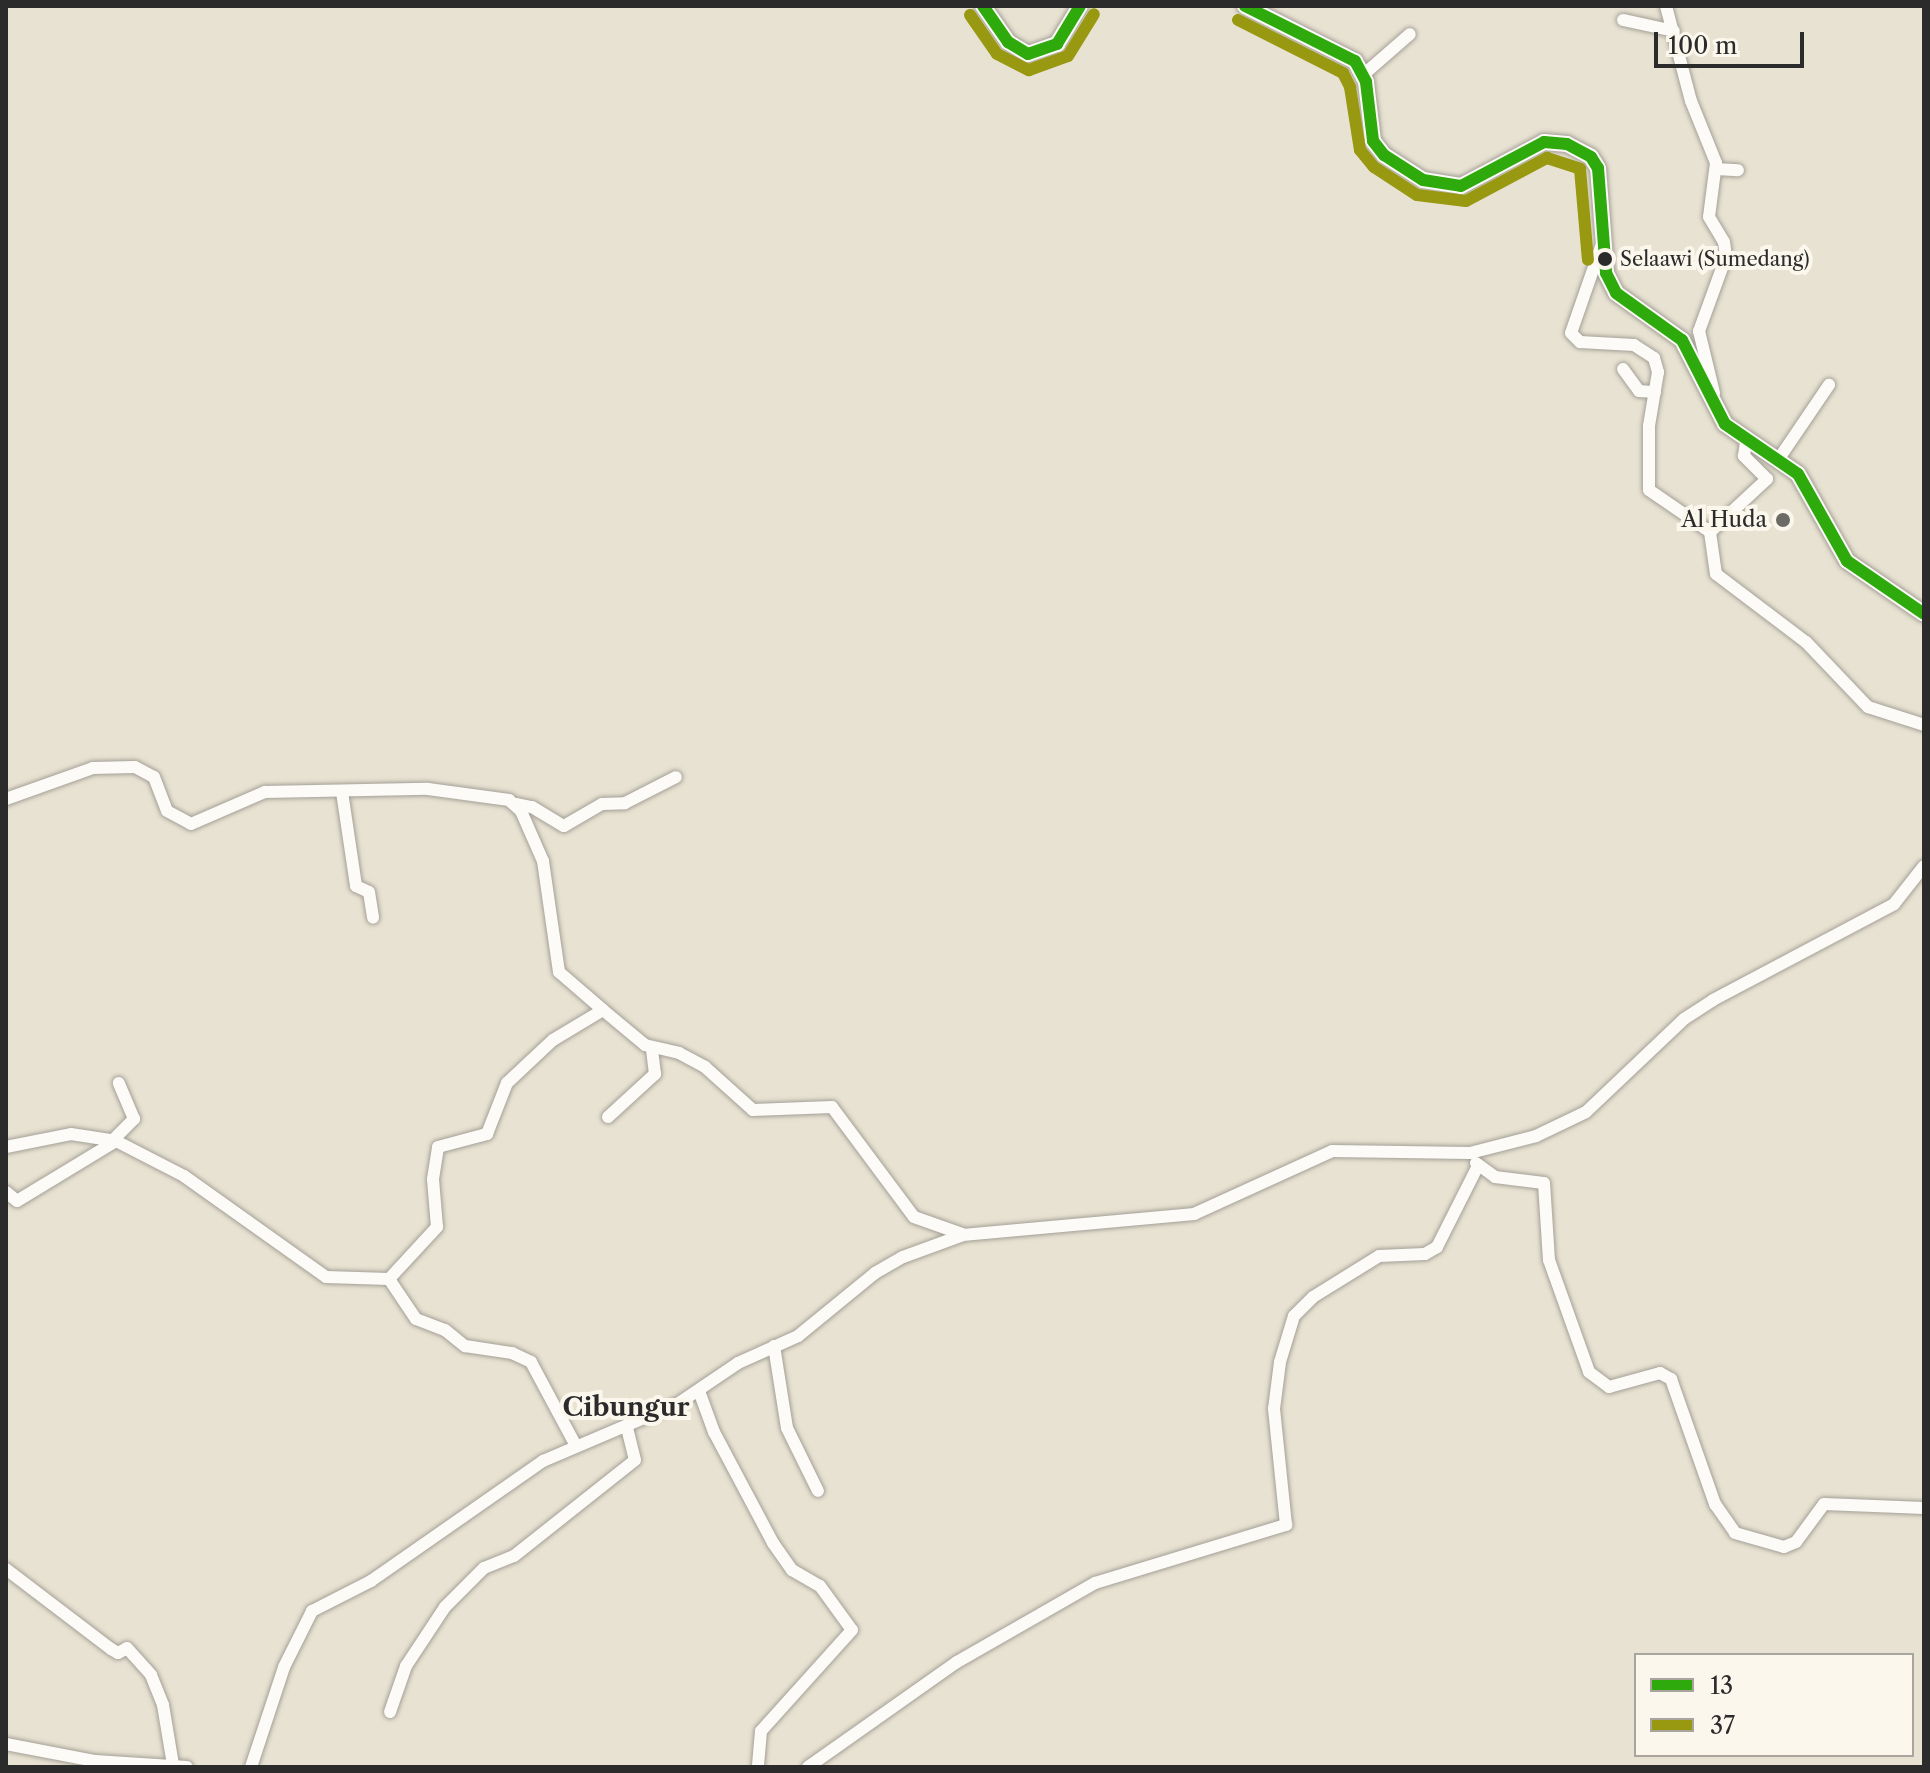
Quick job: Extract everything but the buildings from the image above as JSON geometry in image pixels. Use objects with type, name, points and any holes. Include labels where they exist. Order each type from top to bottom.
[{"type":"main road","points":[[983,6],[1008,42],[1028,54],[1057,44],[1080,6]]},
{"type":"main road","points":[[1245,6],[1338,50],[1363,75],[1377,147],[1430,183],[1461,186],[1544,142],[1567,144],[1591,157],[1598,168],[1606,273],[1616,293],[1682,340],[1713,409],[1746,441],[1778,460],[1804,482],[1847,561],[1924,614]]},
{"type":"street","points":[[1666,6],[1691,101],[1716,169],[1709,217],[1724,242],[1726,257],[1699,331],[1713,409]]},
{"type":"street","points":[[1623,20],[1674,31]]},
{"type":"street","points":[[1363,75],[1410,34]]},
{"type":"street","points":[[1716,169],[1738,170]]},
{"type":"street","points":[[1603,241],[1571,333],[1580,342],[1616,340],[1649,352],[1657,364],[1647,487],[1710,532],[1715,545],[1712,566],[1722,579],[1806,642],[1868,707],[1924,725]]},
{"type":"street","points":[[1623,369],[1639,391],[1655,392]]},
{"type":"street","points":[[1778,460],[1829,385]]},
{"type":"street","points":[[1710,532],[1766,482],[1766,475],[1743,454],[1746,441]]},
{"type":"street","points":[[6,799],[93,768],[135,767],[154,777],[167,811],[191,824],[265,792],[453,790],[532,807],[564,826],[602,804],[625,803],[676,777]]},
{"type":"street","points":[[342,792],[356,886],[369,892],[373,918]]},
{"type":"street","points":[[516,804],[548,876],[559,972],[652,1048],[705,1067],[753,1110],[836,1109],[914,1217],[963,1235]]},
{"type":"street","points":[[251,1767],[284,1667],[312,1611],[371,1581],[500,1487],[576,1446],[627,1428],[812,1327],[875,1273],[963,1235],[1194,1214],[1332,1151],[1470,1153],[1509,1145],[1579,1118],[1684,1019],[1886,909],[1924,866]]},
{"type":"street","points":[[6,1147],[71,1134],[115,1140],[184,1176],[326,1277],[389,1279],[437,1227],[433,1179],[438,1147],[487,1134],[501,1091],[517,1073],[553,1040],[603,1010]]},
{"type":"street","points":[[608,1117],[655,1074],[652,1048]]},
{"type":"street","points":[[6,1192],[17,1201],[115,1140],[134,1119],[119,1083]]},
{"type":"street","points":[[1470,1153],[1478,1166],[1495,1177],[1544,1183],[1549,1260],[1589,1372],[1609,1387],[1660,1373],[1671,1379],[1715,1504],[1735,1533],[1784,1547],[1796,1542],[1824,1504],[1924,1508]]},
{"type":"street","points":[[808,1767],[957,1662],[1095,1583],[1286,1525],[1274,1409],[1280,1362],[1294,1316],[1325,1288],[1379,1256],[1425,1254],[1437,1247],[1478,1166]]},
{"type":"street","points":[[389,1279],[416,1319],[447,1332],[463,1345],[512,1353],[531,1362],[576,1446]]},
{"type":"street","points":[[774,1346],[787,1428],[818,1491]]},
{"type":"street","points":[[699,1391],[714,1432],[773,1543],[792,1570],[820,1586],[852,1630],[761,1731],[758,1767]]},
{"type":"street","points":[[390,1712],[406,1666],[445,1607],[484,1568],[514,1556],[636,1459],[627,1428]]},
{"type":"street","points":[[6,1569],[111,1649],[118,1653],[127,1648],[151,1675],[163,1705],[173,1765]]},
{"type":"street","points":[[6,1744],[95,1761],[187,1767]]},
{"type":"transit line","name":"13","points":[[983,6],[1008,42],[1028,54],[1057,44],[1080,6]]},
{"type":"transit line","name":"13","points":[[1245,6],[1355,61],[1366,82],[1373,141],[1384,155],[1423,180],[1461,186],[1544,142],[1567,144],[1591,157],[1598,168],[1606,273],[1616,293],[1682,340],[1725,424],[1798,474],[1847,561],[1924,614]]},
{"type":"transit line","name":"37","points":[[970,15],[997,54],[1029,70],[1068,56],[1094,14]]},
{"type":"transit line","name":"37","points":[[1238,20],[1343,73],[1350,87],[1360,150],[1374,167],[1417,195],[1466,201],[1547,158],[1580,169],[1588,260]]},
{"type":"place","name":"Selaawi (Sumedang)","points":[[1605,259]]},
{"type":"place","name":"Al Huda","points":[[1783,520]]},
{"type":"district","name":"Cibungur","points":[[626,1408]]}]
